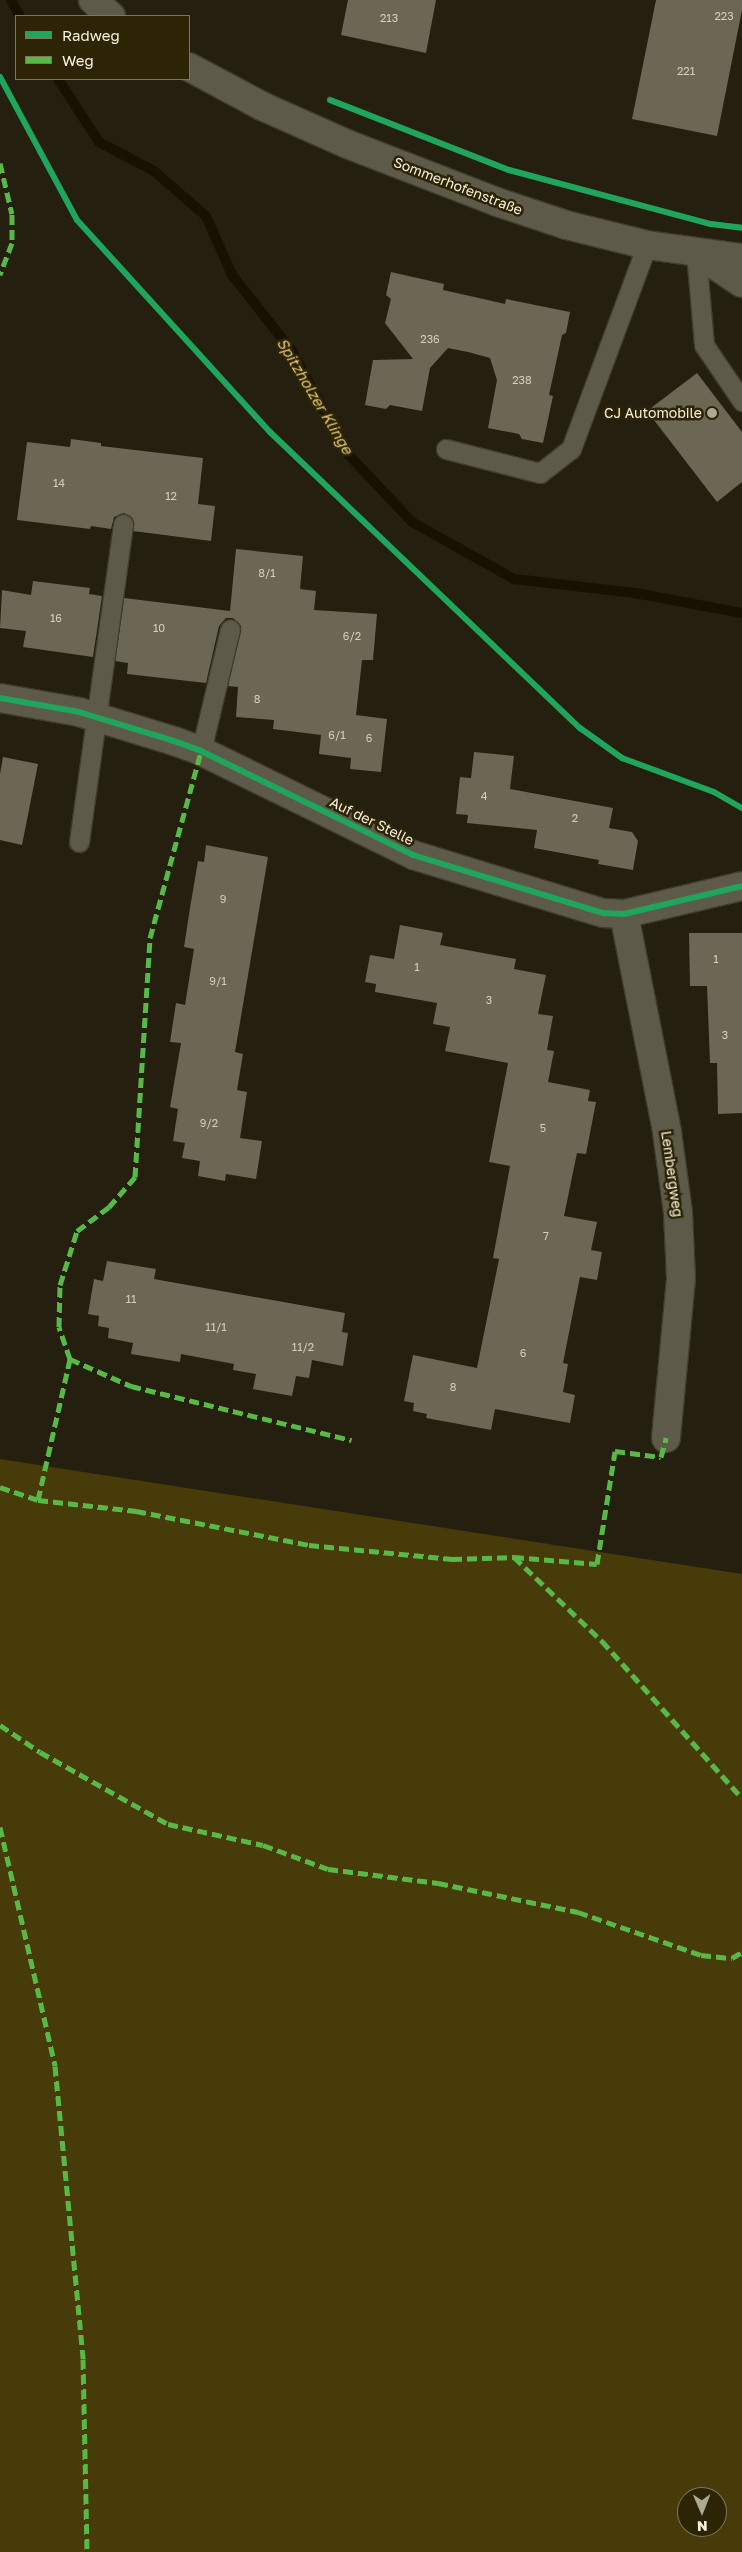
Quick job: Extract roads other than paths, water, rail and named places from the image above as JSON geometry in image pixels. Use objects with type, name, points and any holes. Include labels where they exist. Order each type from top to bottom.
[{"type":"street","points":[[93,0],[110,15]]},
{"type":"street","name":"Sommerhofenstraße","points":[[190,68],[264,107],[330,136],[497,202],[566,225],[647,245],[742,258]]},
{"type":"street","points":[[696,253],[742,283]]},
{"type":"street","name":"Auf der Stelle","points":[[0,698],[96,717],[202,751],[413,855],[603,914],[624,914],[742,886]]},
{"type":"street","name":"Lembergweg","points":[[624,914],[667,1132],[678,1212],[681,1279],[666,1438]]},
{"type":"lane","points":[[446,450],[540,473],[571,449],[647,245]]},
{"type":"lane","points":[[696,253],[704,345],[742,401]]},
{"type":"lane","points":[[79,842],[123,524]]},
{"type":"lane","points":[[202,751],[230,628]]},
{"type":"waterway","name":"Spitzholzer Klinge","points":[[11,0],[19,15]]},
{"type":"waterway","name":"Spitzholzer Klinge","points":[[59,80],[99,142],[154,171],[206,216],[232,275],[292,351],[347,453],[412,522],[514,579],[635,593],[742,613]]},
{"type":"place","name":"CJ Automobile","points":[[712,413]]}]
